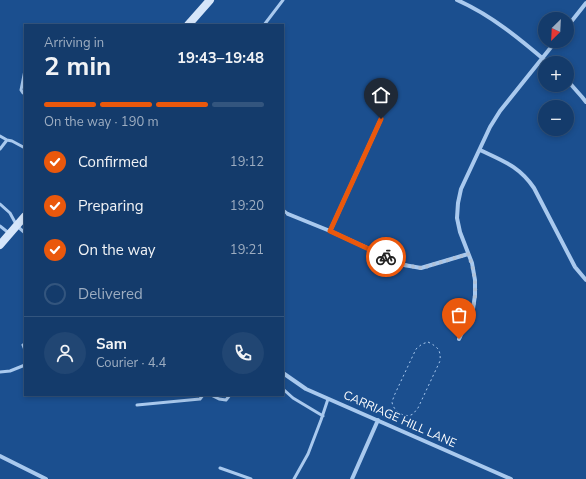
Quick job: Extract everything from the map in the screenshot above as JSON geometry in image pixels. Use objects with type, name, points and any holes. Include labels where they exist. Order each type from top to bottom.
[{"type":"main road","points":[[189,24],[210,0]]},
{"type":"main road","points":[[0,245],[24,217]]},
{"type":"street","points":[[457,0],[471,6],[496,22],[539,56]]},
{"type":"street","points":[[574,18],[586,3]]},
{"type":"street","points":[[544,56],[550,48]]},
{"type":"street","points":[[459,339],[472,309],[475,295],[475,280],[472,263],[460,232],[457,218],[461,189],[490,126],[538,63]]},
{"type":"street","points":[[574,88],[586,102]]},
{"type":"street","points":[[330,231],[381,119]]},
{"type":"street","points":[[480,150],[513,166],[529,181],[575,267],[586,280]]},
{"type":"street","points":[[288,214],[330,231],[404,265],[422,268],[468,254]]},
{"type":"street","name":"CARRIAGE HILL LANE","points":[[284,374],[306,389],[511,479]]},
{"type":"street","points":[[352,479],[378,420]]},
{"type":"street","points":[[0,456],[46,479]]},
{"type":"lane","points":[[265,24],[283,0]]},
{"type":"lane","points":[[24,75],[21,90],[24,94]]},
{"type":"lane","points":[[0,136],[24,147]]},
{"type":"lane","points":[[0,149],[7,140]]},
{"type":"lane","points":[[0,204],[10,213],[17,226],[24,232]]},
{"type":"lane","points":[[284,211],[288,214]]},
{"type":"lane","points":[[0,226],[10,234]]},
{"type":"lane","points":[[0,372],[10,371],[24,365]]},
{"type":"lane","points":[[284,390],[293,398],[323,416]]},
{"type":"lane","points":[[137,405],[200,399],[202,396]]},
{"type":"lane","points":[[213,396],[226,400],[229,396]]},
{"type":"lane","points":[[294,479],[308,454],[328,399]]},
{"type":"lane","points":[[220,468],[251,479]]},
{"type":"path","points":[[428,342],[439,350],[441,355],[440,361],[418,408],[413,414],[406,416],[394,409],[392,402],[416,349],[422,344],[428,342]]},
{"type":"way so far","points":[[386,257],[404,265],[422,268],[468,254],[472,263],[475,280],[475,295],[472,309],[459,339]]},
{"type":"route","points":[[381,119],[330,231],[386,257]]}]
